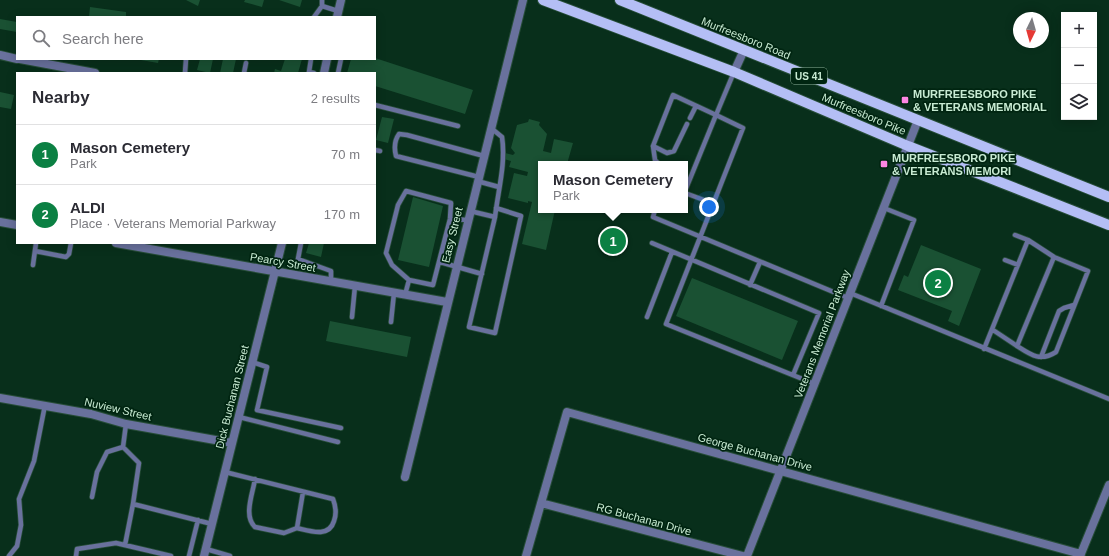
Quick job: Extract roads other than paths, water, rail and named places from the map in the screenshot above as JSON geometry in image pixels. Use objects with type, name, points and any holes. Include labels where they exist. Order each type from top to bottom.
[{"type":"main road","name":"Murfreesboro Pike","points":[[543,0],[734,72],[908,146],[1109,225]]},
{"type":"main road","name":"Murfreesboro Road","points":[[620,0],[1109,197]]},
{"type":"street","points":[[338,14],[341,0]]},
{"type":"street","name":"Easy Street","points":[[405,477],[447,302],[523,0]]},
{"type":"street","points":[[734,72],[744,50]]},
{"type":"street","points":[[0,55],[16,59]]},
{"type":"street","points":[[24,60],[90,72]]},
{"type":"street","points":[[324,72],[327,60]]},
{"type":"street","name":"Veterans Memorial Parkway","points":[[747,556],[918,120]]},
{"type":"street","points":[[0,222],[16,225]]},
{"type":"street","name":"Pearcy Street","points":[[121,244],[447,302]]},
{"type":"street","name":"Dick Buchanan Street","points":[[205,552],[282,244]]},
{"type":"street","name":"Nuview Street","points":[[0,398],[91,414],[126,424],[232,443]]},
{"type":"street","name":"George Buchanan Drive","points":[[526,556],[567,412],[780,470],[1081,555]]},
{"type":"street","points":[[1081,555],[1109,485]]},
{"type":"street","name":"RG Buchanan Drive","points":[[541,503],[742,556]]},
{"type":"lane","points":[[315,16],[322,6],[322,0]]},
{"type":"lane","points":[[322,6],[338,14]]},
{"type":"lane","points":[[185,72],[186,60]]},
{"type":"lane","points":[[310,72],[311,60]]},
{"type":"lane","points":[[338,72],[341,60]]},
{"type":"lane","points":[[244,72],[246,63]]},
{"type":"lane","points":[[688,185],[734,72]]},
{"type":"lane","points":[[656,161],[653,146],[673,95],[743,128],[712,203],[666,324],[815,384]]},
{"type":"lane","points":[[376,105],[458,126]]},
{"type":"lane","points":[[690,118],[696,106]]},
{"type":"lane","points":[[653,146],[667,152],[674,151],[687,124]]},
{"type":"lane","points":[[491,128],[502,137],[504,150],[496,208],[495,217],[469,327],[495,333],[522,216],[496,208]]},
{"type":"lane","points":[[484,156],[399,134],[396,138],[394,149],[396,156],[478,179],[499,187]]},
{"type":"lane","points":[[406,191],[451,203],[450,219],[440,262],[433,285],[409,280],[392,265],[386,253],[398,205],[406,191]]},
{"type":"lane","points":[[688,193],[712,203]]},
{"type":"lane","points":[[881,306],[914,220],[884,208]]},
{"type":"lane","points":[[470,211],[495,217]]},
{"type":"lane","points":[[654,213],[653,216],[760,262],[849,296],[881,306],[1109,399]]},
{"type":"lane","points":[[450,219],[468,220]]},
{"type":"lane","points":[[992,330],[1030,354],[1047,357],[1056,352],[1088,271],[1054,257],[1028,240],[1015,235]]},
{"type":"lane","points":[[984,349],[1028,240]]},
{"type":"lane","points":[[652,243],[819,313],[793,375]]},
{"type":"lane","points":[[33,265],[36,244]]},
{"type":"lane","points":[[35,251],[66,257],[69,254],[71,244]]},
{"type":"lane","points":[[301,244],[298,259],[331,271],[331,282]]},
{"type":"lane","points":[[647,317],[672,252]]},
{"type":"lane","points":[[1017,346],[1054,257]]},
{"type":"lane","points":[[1005,260],[1018,265]]},
{"type":"lane","points":[[440,262],[482,274]]},
{"type":"lane","points":[[750,285],[760,262]]},
{"type":"lane","points":[[405,295],[409,280]]},
{"type":"lane","points":[[352,318],[355,286]]},
{"type":"lane","points":[[391,322],[394,293]]},
{"type":"lane","points":[[1041,357],[1059,311],[1064,308],[1074,306]]},
{"type":"lane","points":[[252,362],[267,367],[256,410],[341,428]]},
{"type":"lane","points":[[9,556],[17,546],[22,525],[20,499],[34,461],[45,406]]},
{"type":"lane","points":[[239,417],[338,442]]},
{"type":"lane","points":[[123,447],[126,424]]},
{"type":"lane","points":[[92,497],[97,472],[106,452],[123,447]]},
{"type":"lane","points":[[123,447],[139,463],[125,545]]},
{"type":"lane","points":[[225,472],[255,479],[333,499],[336,507],[336,516],[333,526],[328,531],[317,533],[298,528],[284,533],[255,527],[252,524],[248,514],[255,479]]},
{"type":"lane","points":[[298,528],[303,492]]},
{"type":"lane","points":[[133,504],[212,524]]},
{"type":"lane","points":[[189,556],[198,520]]},
{"type":"lane","points":[[76,556],[77,549],[116,543],[171,556]]},
{"type":"lane","points":[[205,552],[230,556]]},
{"type":"place","name":"MURFREESBORO PIKE & VETERANS MEMORIAL","points":[[905,100]]},
{"type":"place","name":"MURFREESBORO PIKE & VETERANS MEMORI","points":[[884,164]]},
{"type":"place","name":"Mason Cemetery","points":[[613,241]]},
{"type":"place","name":"ALDI","points":[[938,283]]}]
